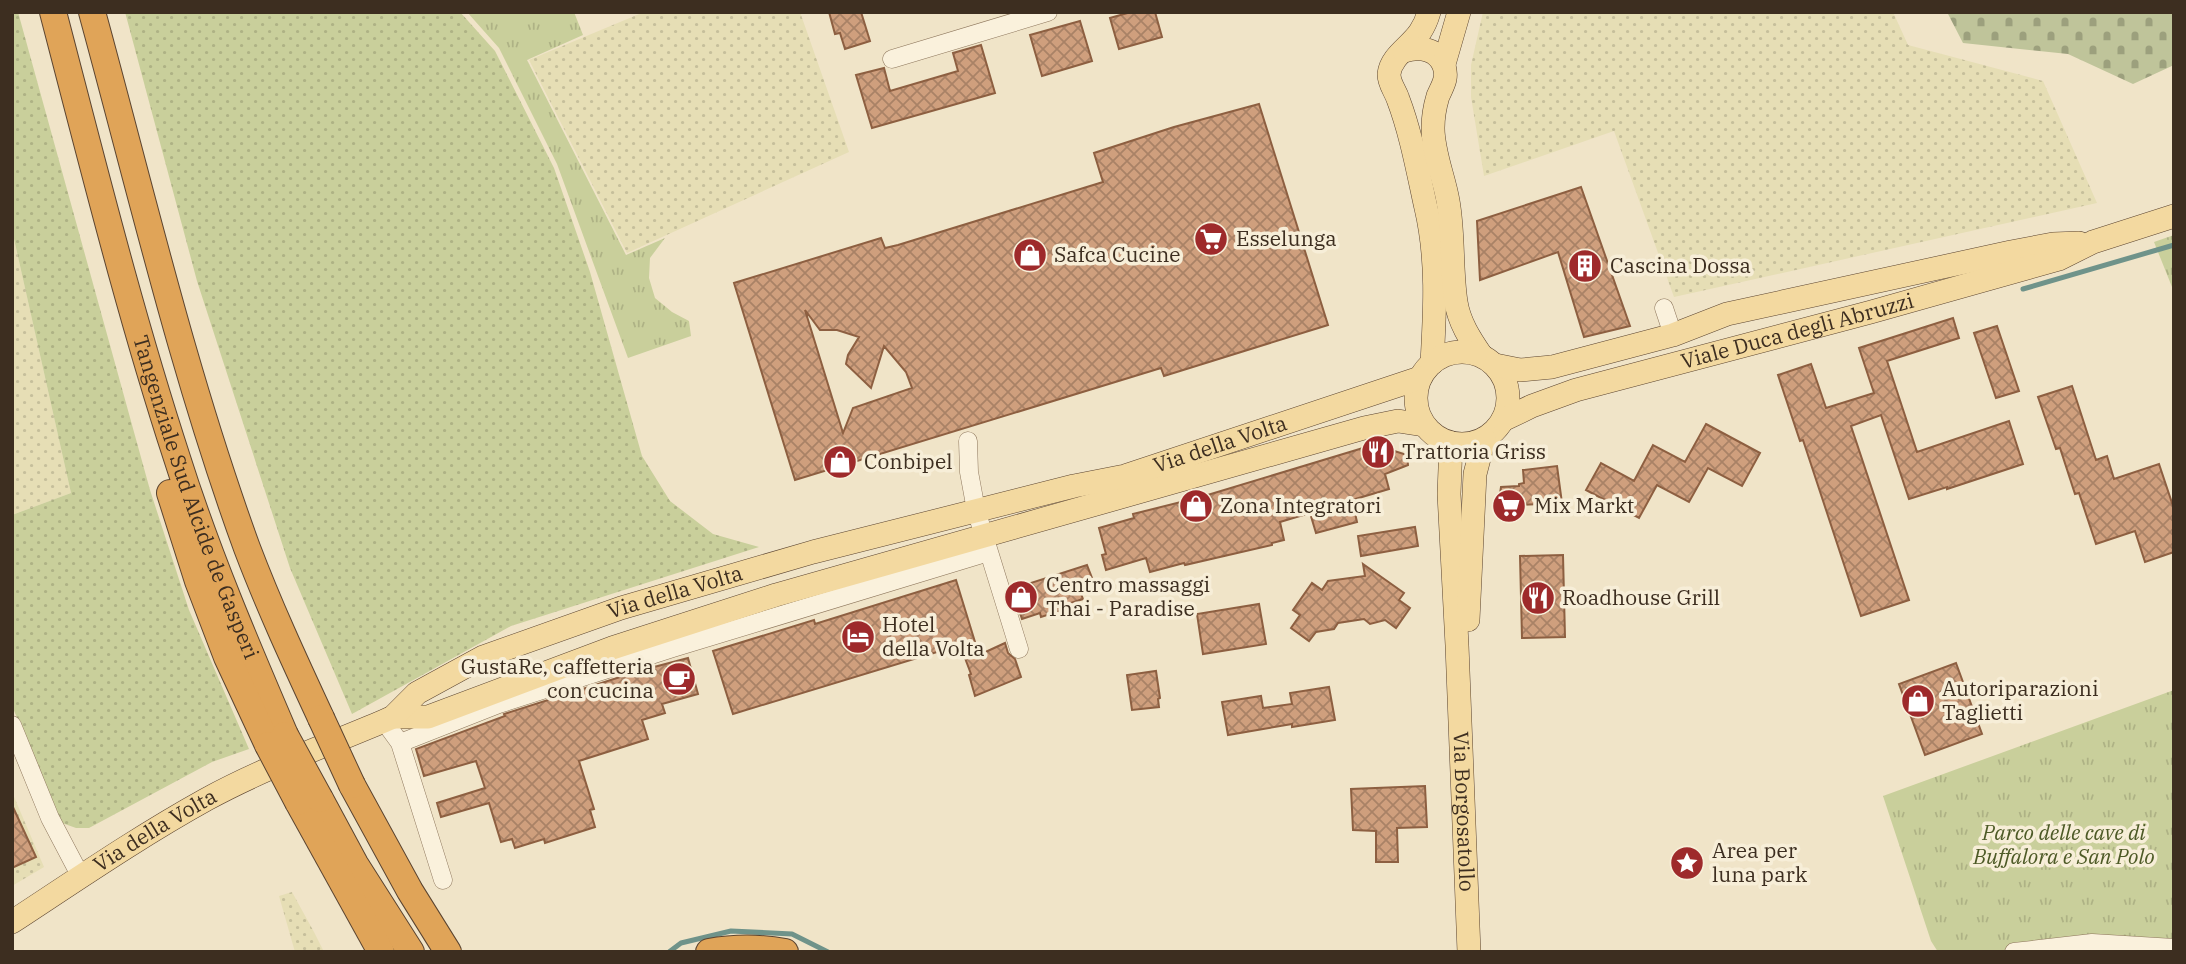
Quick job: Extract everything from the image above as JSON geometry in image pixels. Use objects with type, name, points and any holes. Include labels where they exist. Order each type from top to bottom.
[{"type":"highway","name":"Tangenziale Sud Alcide de Gasperi","points":[[53,12],[118,262],[176,457],[276,740],[309,801],[355,864],[411,952]]},
{"type":"highway","name":"Tangenziale Sud Alcide de Gasperi","points":[[92,12],[157,256],[212,446],[252,561],[281,632],[352,785],[410,891],[448,952]]},
{"type":"highway","points":[[309,801],[381,952]]},
{"type":"highway","points":[[709,952],[732,947],[785,952]]},
{"type":"main road","points":[[1429,12],[1421,30],[1396,57],[1389,76],[1391,86],[1405,102],[1423,104],[1439,95]]},
{"type":"main road","points":[[1451,443],[1474,443],[1484,439],[1492,434],[1503,420],[1507,409],[1507,385],[1502,374],[1466,331],[1456,303],[1452,225],[1448,197],[1433,140],[1433,125],[1439,95],[1444,86],[1444,64],[1455,16]]},
{"type":"main road","points":[[1404,51],[1423,48],[1444,64]]},
{"type":"main road","points":[[1398,96],[1427,211],[1434,253],[1436,305],[1426,370],[1416,390],[1416,402],[1424,425]]},
{"type":"main road","name":"Viale Duca degli Abruzzi","points":[[1503,420],[1576,390],[2059,259],[2093,242],[2174,216]]},
{"type":"main road","name":"Viale Duca degli Abruzzi","points":[[1488,360],[1520,370],[1552,367],[1673,335],[1727,314],[2011,252],[2053,244],[2093,242]]},
{"type":"main road","name":"Via della Volta","points":[[12,922],[148,833],[208,799],[258,774],[388,719],[417,693],[483,657],[621,608],[813,552],[976,510],[1125,476],[1426,370],[1440,357],[1460,352],[1488,360]]},
{"type":"main road","name":"Via della Volta","points":[[388,719],[428,717],[612,648],[776,595],[986,544],[1364,428],[1398,421],[1424,425],[1440,439],[1451,443]]},
{"type":"main road","name":"Via Borgosatollo","points":[[1458,674],[1469,615],[1475,474],[1484,439]]},
{"type":"main road","name":"Via Borgosatollo","points":[[1451,443],[1449,494],[1469,952]]},
{"type":"street","points":[[892,59],[1048,12]]},
{"type":"street","points":[[1664,308],[1673,335]]},
{"type":"street","points":[[968,441],[968,472],[976,510],[1019,649]]},
{"type":"street","name":"Via della Volta","points":[[400,743],[499,704],[986,544]]},
{"type":"street","points":[[388,719],[400,743],[443,880]]},
{"type":"street","name":"Via della Volta","points":[[12,725],[50,818],[81,877]]},
{"type":"street","points":[[2014,952],[2092,943],[2174,948]]},
{"type":"shaded area","points":[[644,12],[800,12],[849,152],[627,253],[529,60]]},
{"type":"shaded area","points":[[1483,12],[1893,12],[1908,45],[2043,81],[2097,203],[1674,297],[1614,131],[1484,176],[1471,97],[1471,65]]},
{"type":"shaded area","points":[[12,230],[71,493],[12,515]]},
{"type":"shaded area","points":[[12,792],[44,867],[12,886]]},
{"type":"shaded area","points":[[292,892],[324,952],[295,952],[279,896]]},
{"type":"green space","points":[[12,12],[18,12],[150,490],[189,610],[249,749],[212,762],[89,828],[76,828],[62,823],[12,706],[12,515],[71,493],[12,230]]},
{"type":"green space","points":[[125,12],[460,12],[495,51],[554,168],[590,272],[642,456],[670,501],[713,534],[759,547],[511,626],[352,714],[290,568],[197,281]]},
{"type":"green space","points":[[467,12],[574,12],[583,35],[527,60],[626,255],[665,238],[650,258],[649,278],[655,298],[689,321],[691,336],[628,358],[557,164],[499,48]]},
{"type":"green space","points":[[1947,12],[2174,12],[2174,65],[2133,84],[2068,54],[1963,43]]},
{"type":"green space","points":[[2174,235],[2174,292],[2154,242]]},
{"type":"green space","name":"Parco delle cave di Buffalora e San Polo","points":[[2174,690],[2174,952],[1938,952],[1931,941],[1883,796]]},
{"type":"building","points":[[829,12],[861,12],[870,41],[845,49],[840,33],[835,34]]},
{"type":"building","points":[[1131,12],[1155,12],[1162,37],[1119,49],[1110,18]]},
{"type":"building","points":[[1080,21],[1092,61],[1042,76],[1030,35]]},
{"type":"building","points":[[981,45],[995,93],[872,128],[856,75],[884,68],[890,91],[958,71],[953,53]]},
{"type":"building","points":[[1259,104],[1328,325],[1164,376],[1161,368],[795,480],[734,283],[881,238],[885,248],[898,245],[1103,182],[1094,153],[1174,127]],"holes":[[[805,310],[820,330],[837,330],[859,337],[848,355],[846,364],[871,388],[884,346],[906,372],[912,388],[853,408],[843,433]]]},
{"type":"building","name":"Cascina Dossa","points":[[1581,187],[1630,326],[1584,337],[1558,252],[1480,280],[1477,221]]},
{"type":"building","points":[[1953,318],[1959,338],[1887,361],[1917,452],[2009,421],[2023,464],[1909,499],[1881,415],[1851,426],[1909,600],[1861,616],[1803,440],[1800,441],[1778,375],[1811,364],[1826,408],[1874,393],[1859,348]]},
{"type":"building","points":[[1997,326],[2019,391],[1996,398],[1974,333]]},
{"type":"building","points":[[2072,386],[2096,460],[2107,456],[2114,479],[2159,464],[2174,509],[2174,552],[2145,562],[2135,531],[2096,544],[2079,493],[2075,494],[2060,448],[2056,449],[2038,397]]},
{"type":"building","points":[[1706,424],[1760,453],[1742,486],[1708,468],[1689,502],[1657,485],[1639,518],[1586,490],[1601,463],[1634,481],[1653,445],[1685,462]]},
{"type":"building","points":[[1386,441],[1388,449],[1407,455],[1408,465],[1385,474],[1389,489],[1352,500],[1357,522],[1316,533],[1310,513],[1280,522],[1284,540],[1272,545],[1150,572],[1146,558],[1106,570],[1102,555],[1106,554],[1099,528],[1134,518],[1133,514],[1201,497]]},
{"type":"building","points":[[1557,466],[1562,503],[1517,505],[1518,512],[1497,514],[1501,487],[1524,483],[1523,470]]},
{"type":"building","points":[[1415,527],[1418,546],[1361,556],[1358,536]]},
{"type":"building","points":[[1563,555],[1565,637],[1522,638],[1520,556]]},
{"type":"building","points":[[1363,564],[1404,593],[1399,600],[1410,608],[1396,628],[1385,620],[1370,624],[1364,619],[1338,623],[1334,629],[1316,632],[1309,641],[1291,628],[1300,615],[1293,610],[1312,583],[1322,590],[1328,581],[1365,576]]},
{"type":"building","points":[[1087,565],[1092,578],[1077,583],[1083,599],[1061,606],[1063,610],[1041,617],[1040,613],[1022,619],[1012,589]]},
{"type":"building","points":[[956,580],[979,655],[1005,643],[1008,653],[1015,659],[1021,677],[975,696],[969,675],[971,674],[960,645],[733,714],[713,651],[814,620],[815,624]]},
{"type":"building","points":[[1259,604],[1266,644],[1203,654],[1197,614]]},
{"type":"building","points":[[688,658],[698,694],[662,704],[665,713],[642,720],[648,739],[579,761],[594,809],[590,810],[595,827],[545,843],[544,839],[515,848],[512,839],[501,842],[489,803],[441,817],[437,803],[485,788],[476,761],[424,776],[416,749],[505,716],[504,714]]},
{"type":"building","points":[[1956,663],[1982,734],[1925,755],[1899,684]]},
{"type":"building","points":[[1156,671],[1159,707],[1132,710],[1127,675]]},
{"type":"building","points":[[1329,687],[1335,720],[1228,735],[1222,702],[1261,696],[1263,708],[1292,704],[1290,693]]},
{"type":"building","points":[[1425,786],[1427,827],[1397,828],[1398,862],[1376,862],[1376,831],[1353,830],[1351,789]]},
{"type":"building","points":[[12,805],[36,857],[12,868]]},
{"type":"waterway","points":[[2023,289],[2174,245]]},
{"type":"waterway","points":[[669,952],[681,943],[731,931],[792,934],[828,952]]},
{"type":"place","name":"Esselunga","points":[[1211,239]]},
{"type":"place","name":"Safca Cucine","points":[[1030,255]]},
{"type":"place","name":"Cascina Dossa","points":[[1585,266]]},
{"type":"place","name":"Trattoria Griss","points":[[1378,452]]},
{"type":"place","name":"Conbipel","points":[[840,462]]},
{"type":"place","name":"Zona Integratori","points":[[1196,506]]},
{"type":"place","name":"Mix Markt","points":[[1509,506]]},
{"type":"place","name":"Centro massaggi Thai - Paradise","points":[[1021,597]]},
{"type":"place","name":"Roadhouse Grill","points":[[1538,598]]},
{"type":"place","name":"Hotel della Volta","points":[[858,637]]},
{"type":"place","name":"GustaRe, caffetteria con cucina","points":[[679,679]]},
{"type":"place","name":"Autoriparazioni Taglietti","points":[[1918,701]]},
{"type":"place","name":"Area per luna park","points":[[1687,863]]}]
